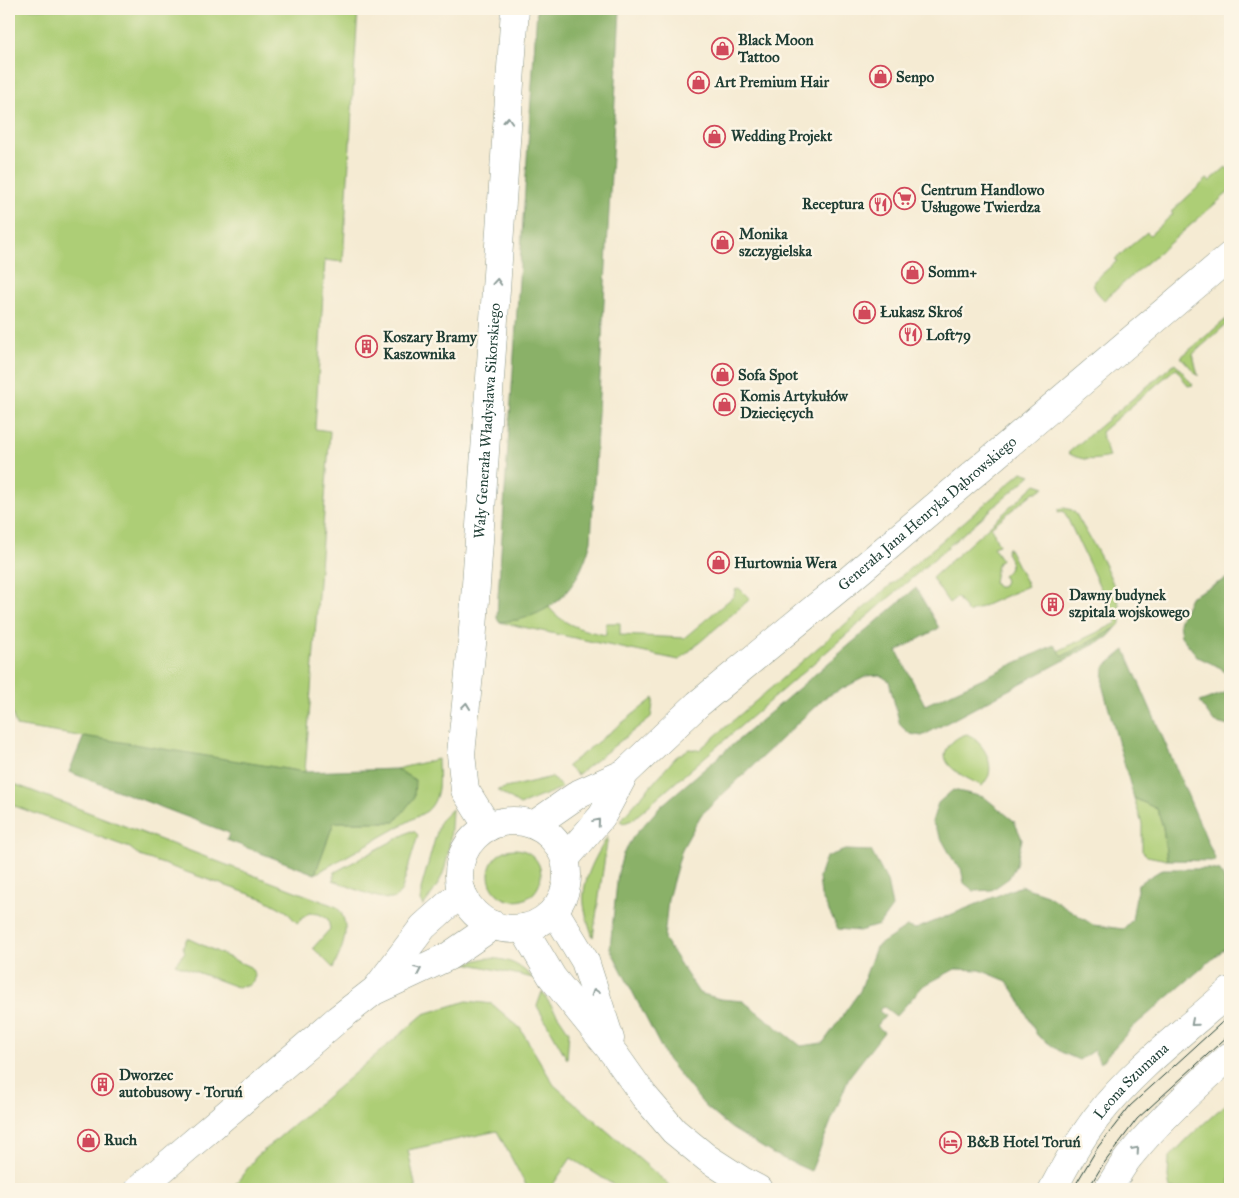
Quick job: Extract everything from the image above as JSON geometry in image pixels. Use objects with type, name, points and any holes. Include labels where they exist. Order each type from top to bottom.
[{"type":"street","name":"Wały Generała Władysława Sikorskiego","points":[[488,827],[465,790],[461,754],[472,644],[515,9]]},
{"type":"street","name":"Generała Jana Henryka Dąbrowskiego","points":[[565,859],[602,816],[625,773],[698,704],[843,585],[1230,256]]},
{"type":"street","name":"Generała Jana Henryka Dąbrowskiego","points":[[534,825],[580,793],[625,773]]},
{"type":"street","points":[[511,821],[534,825],[553,838],[565,859],[568,877],[564,895],[554,910],[540,922],[523,928],[508,929],[494,925],[480,918],[469,906],[462,892],[459,873],[463,854],[473,838],[488,827],[511,821]]},
{"type":"street","points":[[374,991],[423,927],[462,892]]},
{"type":"street","points":[[554,910],[585,961],[615,1055]]},
{"type":"street","points":[[139,1189],[338,1019],[374,991],[449,956],[494,925]]},
{"type":"street","points":[[523,928],[552,977],[615,1055],[644,1096],[674,1131],[707,1158],[758,1189]]},
{"type":"street","name":"Leona Szumana","points":[[1053,1189],[1074,1150],[1097,1117],[1161,1051],[1230,991]]},
{"type":"street","points":[[1108,1189],[1129,1158],[1160,1122],[1198,1084],[1230,1056]]},
{"type":"green space","points":[[9,9],[358,9],[343,262],[325,260],[315,429],[330,431],[305,772],[16,726],[9,702]]},
{"type":"green space","points":[[537,9],[620,9],[591,541],[581,569],[566,592],[557,601],[533,615],[518,620],[499,622],[497,618],[498,597]]},
{"type":"green space","points":[[1226,167],[1230,172],[1230,191],[1104,300],[1095,289],[1094,281],[1117,261],[1115,259],[1147,232],[1150,235],[1173,214],[1171,212],[1207,179],[1210,181]]},
{"type":"green space","points":[[1230,316],[1230,321],[1193,354],[1198,376],[1181,357]]},
{"type":"green space","points":[[1175,363],[1193,385],[1188,386],[1176,368],[1101,432],[1109,457],[1088,460],[1068,453]]},
{"type":"green space","points":[[1022,472],[1031,475],[632,820],[624,823],[620,821],[676,757],[689,749],[699,750]]},
{"type":"green space","points":[[1036,484],[1045,487],[1034,492],[991,527],[999,545],[993,547],[1001,559],[997,564],[994,582],[997,587],[1002,587],[1005,581],[1003,576],[1009,570],[1011,562],[1006,552],[1008,547],[1028,586],[968,613],[957,597],[949,603],[932,578]]},
{"type":"green space","points":[[1059,509],[1072,510],[1076,514],[1112,580],[1120,608],[1121,623],[1116,628],[1063,656],[1058,651],[1117,623],[1064,511],[1058,512]]},
{"type":"green space","points":[[1230,577],[1230,679],[1221,668],[1198,657],[1181,636],[1179,622],[1190,597]]},
{"type":"green space","points":[[739,588],[750,599],[679,660],[499,622],[537,613],[549,607],[567,623],[606,635],[606,623],[620,623],[620,635],[684,638],[734,596],[735,590]]},
{"type":"green space","points":[[916,588],[939,628],[897,651],[925,705],[1054,645],[1063,656],[1116,628],[1108,637],[922,736],[910,734],[900,725],[889,681],[880,675],[867,676],[824,698],[701,815],[682,849],[668,899],[664,939],[699,993],[720,999],[743,1001],[801,1046],[823,1043],[860,991],[876,947],[907,927],[916,929],[1021,886],[1047,895],[1093,925],[1123,929],[1132,920],[1138,884],[1163,869],[1210,869],[1220,871],[1224,879],[1226,907],[1230,909],[1230,944],[1133,1027],[1100,1063],[1094,1050],[1079,1060],[1061,1052],[1037,1035],[1019,999],[1007,981],[980,970],[955,969],[923,986],[896,1016],[883,1006],[879,1011],[885,1016],[877,1026],[884,1032],[849,1077],[811,1171],[773,1154],[731,1128],[705,1106],[667,1059],[610,948],[618,873],[623,854],[633,837],[661,806]]},
{"type":"green space","points":[[1125,650],[1216,861],[1167,860],[1163,827],[1157,809],[1134,798],[1103,688],[1104,667]]},
{"type":"green space","points":[[1230,679],[1230,723],[1228,726],[1214,722],[1199,702],[1225,693]]},
{"type":"green space","points":[[654,698],[651,717],[577,775],[567,766]]},
{"type":"green space","points":[[967,734],[977,741],[985,751],[989,763],[989,775],[982,786],[956,771],[946,760],[945,754],[948,747],[956,739]]},
{"type":"green space","points":[[84,736],[305,772],[396,769],[415,780],[414,798],[395,822],[334,822],[315,874],[227,840],[229,833],[69,772]]},
{"type":"green space","points":[[438,759],[437,793],[432,806],[427,811],[315,874],[334,822],[395,822],[415,780],[396,769]]},
{"type":"green space","points":[[552,777],[562,788],[520,805],[497,790]]},
{"type":"green space","points":[[9,782],[337,907],[342,914],[345,930],[340,954],[333,968],[313,948],[330,929],[328,919],[319,914],[309,913],[297,923],[286,911],[264,899],[140,856],[130,848],[9,804]]},
{"type":"green space","points":[[953,790],[984,797],[1014,821],[1022,839],[1016,865],[1009,878],[992,890],[974,891],[964,883],[961,868],[955,863],[932,822],[938,803]]},
{"type":"green space","points":[[1134,798],[1157,809],[1163,827],[1167,860],[1147,856],[1142,851],[1142,824]]},
{"type":"green space","points":[[452,809],[450,843],[445,868],[438,884],[423,906],[421,889],[440,821]]},
{"type":"green space","points":[[411,831],[418,835],[401,892],[395,898],[380,898],[333,880],[335,872]]},
{"type":"green space","points":[[608,836],[593,937],[585,910],[584,891],[589,872]]},
{"type":"green space","points":[[515,849],[525,851],[533,857],[539,865],[541,875],[539,885],[533,893],[525,899],[515,901],[505,899],[497,893],[491,885],[489,875],[491,865],[497,857],[505,851]]},
{"type":"green space","points":[[845,850],[871,851],[887,881],[892,907],[879,925],[859,931],[838,929],[821,896],[819,877],[826,857]]},
{"type":"green space","points":[[187,938],[250,967],[255,976],[253,981],[249,985],[237,987],[175,964],[185,952],[183,947]]},
{"type":"green space","points":[[486,958],[501,959],[512,963],[533,978],[466,963]]},
{"type":"green space","points":[[542,992],[569,1032],[567,1059],[537,1006]]},
{"type":"green space","points":[[467,1001],[492,1004],[520,1028],[554,1085],[674,1189],[620,1189],[571,1158],[550,1189],[528,1189],[497,1131],[408,1150],[416,1189],[232,1189],[256,1157],[424,1014]]},
{"type":"green space","points":[[1230,1100],[1230,1189],[1170,1189],[1168,1178],[1169,1158]]},
{"type":"tram line","points":[[1073,1189],[1098,1147],[1130,1106],[1230,1015]]},
{"type":"tram line","points":[[1088,1189],[1102,1166],[1137,1119],[1230,1034]]},
{"type":"place","name":"Black Moon Tattoo","points":[[722,49]]},
{"type":"place","name":"Senpo","points":[[880,77]]},
{"type":"place","name":"Art Premium Hair","points":[[699,82]]},
{"type":"place","name":"Wedding Projekt","points":[[715,136]]},
{"type":"place","name":"Centrum Handlowo Usługowe Twierdza","points":[[905,199]]},
{"type":"place","name":"Receptura","points":[[880,204]]},
{"type":"place","name":"Monika szczygielska","points":[[723,243]]},
{"type":"place","name":"Somm+","points":[[912,272]]},
{"type":"place","name":"Łukasz Skroś","points":[[864,312]]},
{"type":"place","name":"Loft79","points":[[910,335]]},
{"type":"place","name":"Koszary Bramy Kaszownika","points":[[367,346]]},
{"type":"place","name":"Sofa Spot","points":[[722,375]]},
{"type":"place","name":"Komis Artykułów Dziecięcych","points":[[724,405]]},
{"type":"place","name":"Hurtownia Wera","points":[[718,563]]},
{"type":"place","name":"Dawny budynek szpitala wojskowego","points":[[1053,604]]},
{"type":"place","name":"Dworzec autobusowy - Toruń","points":[[103,1084]]},
{"type":"place","name":"Ruch","points":[[88,1140]]},
{"type":"place","name":"B&B Hotel Toruń","points":[[951,1142]]}]
